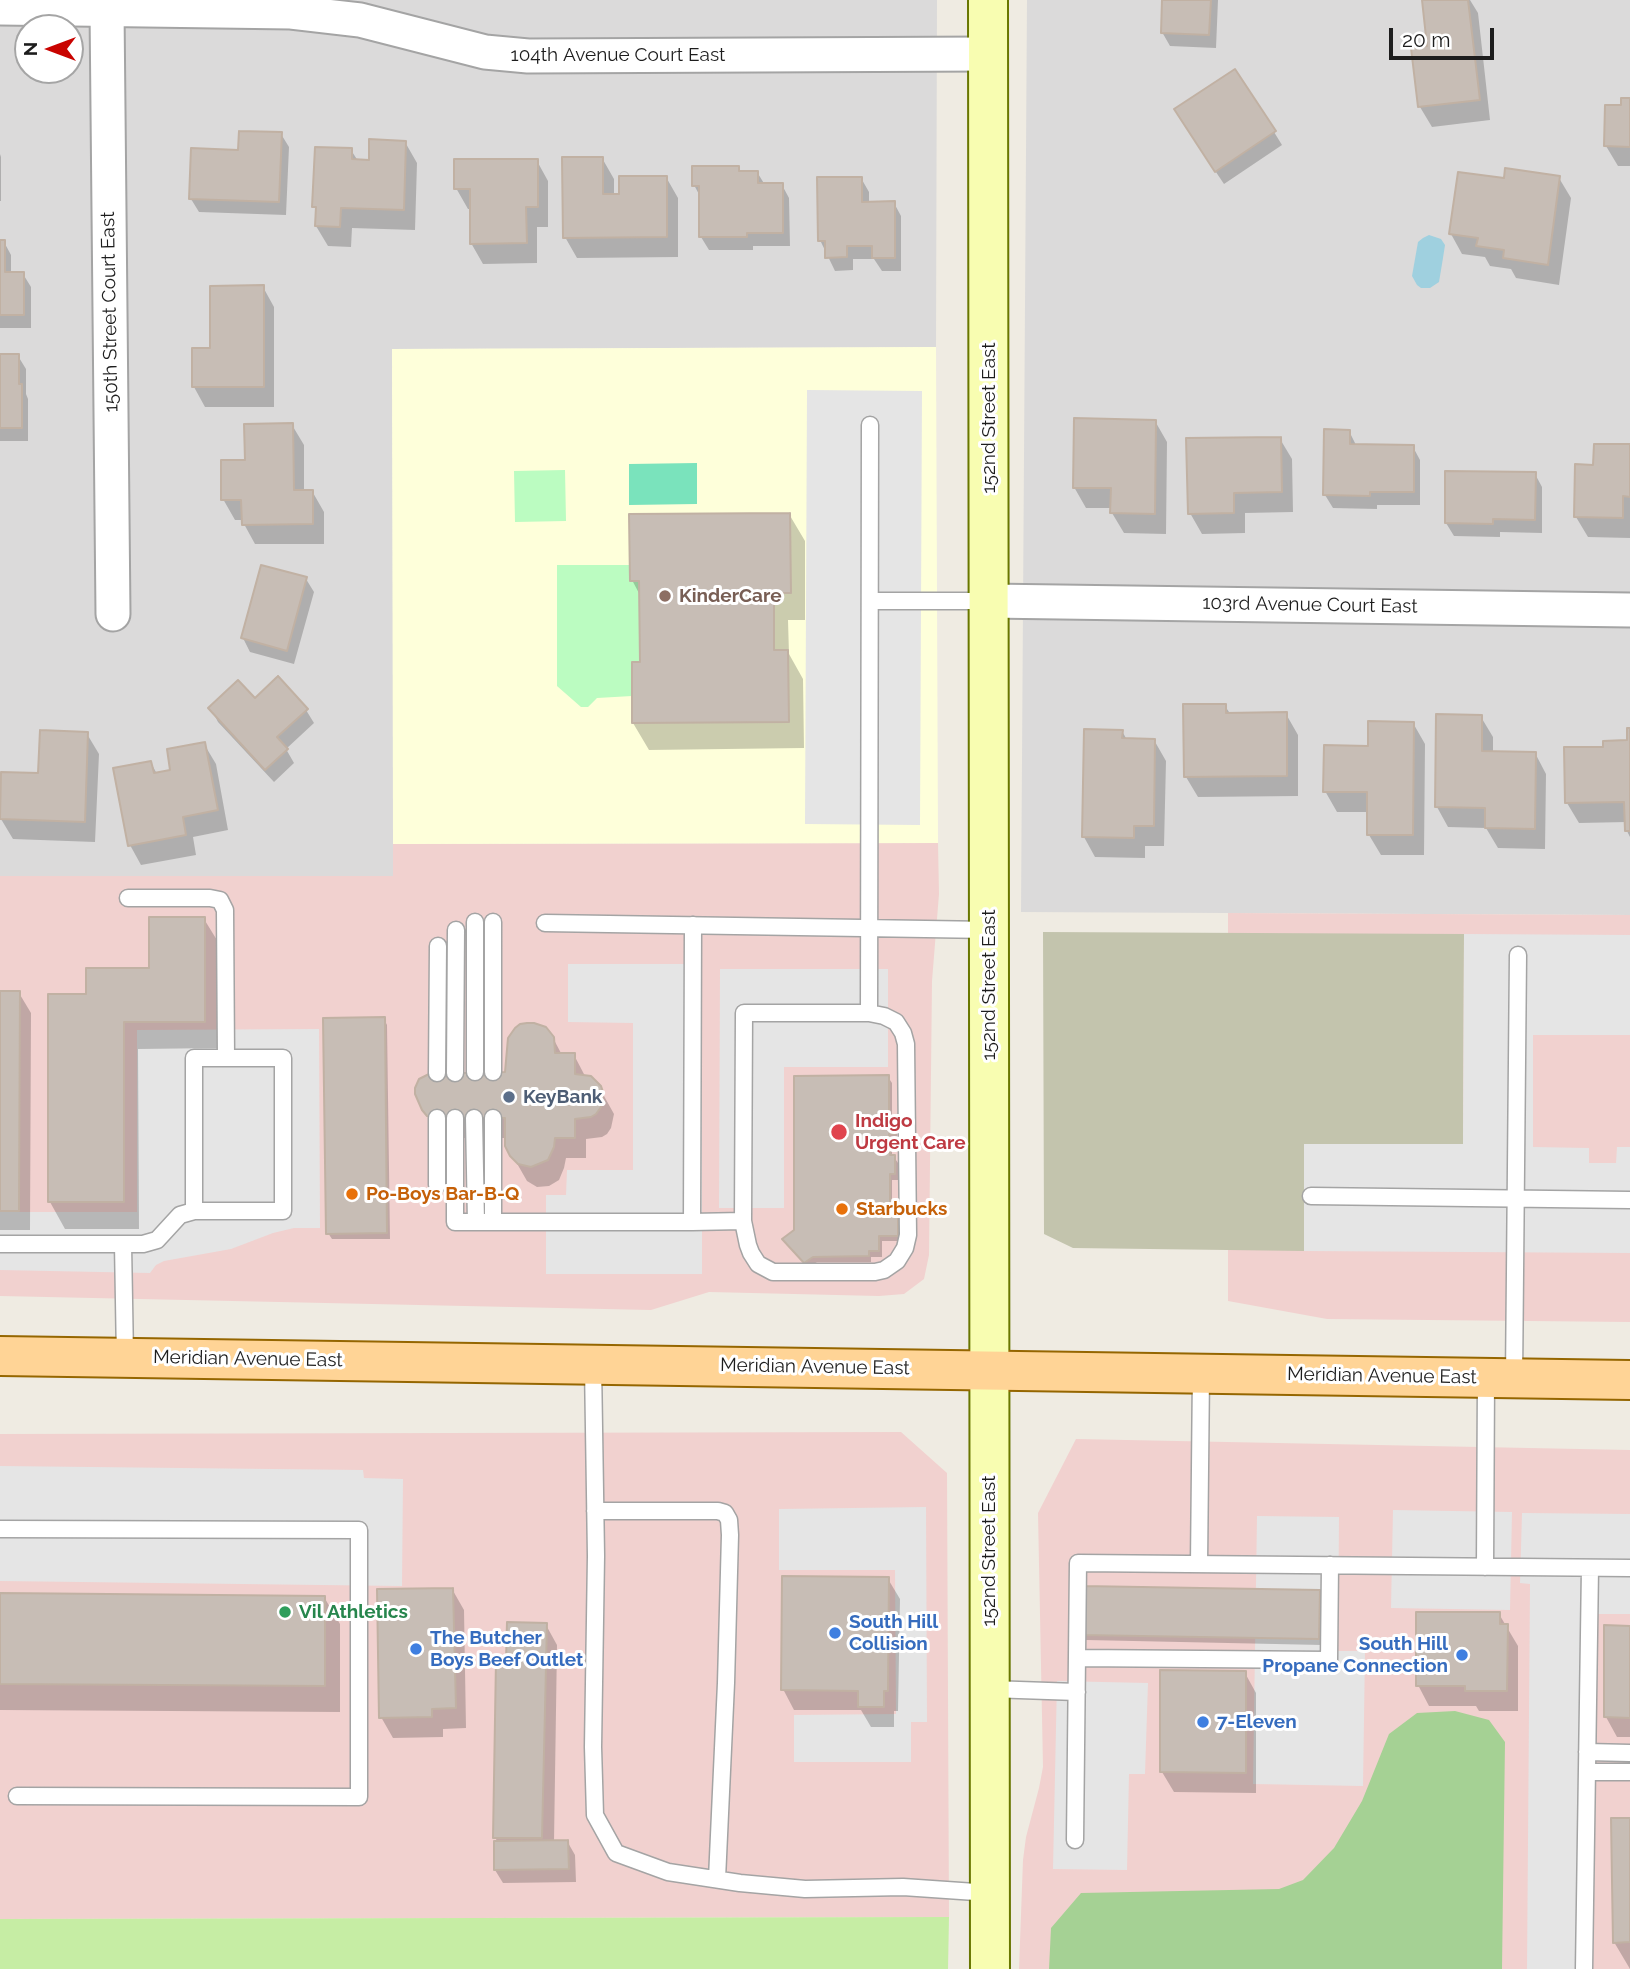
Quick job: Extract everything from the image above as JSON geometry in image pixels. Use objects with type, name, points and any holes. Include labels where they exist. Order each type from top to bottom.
[{"type":"main road","name":"152nd Street East","points":[[988,0],[990,1969]]},
{"type":"main road","name":"Meridian Avenue East","points":[[0,1356],[1630,1380]]},
{"type":"street","name":"104th Avenue Court East","points":[[0,8],[291,12],[360,20],[485,52],[528,57],[988,54]]},
{"type":"street","name":"150th Street Court East","points":[[107,9],[113,614]]},
{"type":"street","name":"103rd Avenue Court East","points":[[989,601],[1630,610]]},
{"type":"lane","points":[[869,1013],[870,425]]},
{"type":"lane","points":[[870,601],[989,601]]},
{"type":"lane","points":[[128,898],[220,900],[225,910],[226,1058]]},
{"type":"lane","points":[[475,922],[475,1072]]},
{"type":"lane","points":[[493,922],[493,1072]]},
{"type":"lane","points":[[545,923],[989,930]]},
{"type":"lane","points":[[692,1222],[693,925]]},
{"type":"lane","points":[[455,1073],[456,930]]},
{"type":"lane","points":[[437,1073],[438,946]]},
{"type":"lane","points":[[1485,1567],[1515,1199],[1518,955]]},
{"type":"lane","points":[[744,1013],[869,1013],[896,1022],[904,1033],[906,1044],[908,1235],[905,1248],[897,1261],[884,1270],[875,1272],[773,1272],[758,1264],[751,1253],[743,1221],[744,1013]]},
{"type":"lane","points":[[0,1244],[143,1244],[157,1240],[180,1215],[194,1210],[283,1210],[283,1058],[194,1058],[194,1210]]},
{"type":"lane","points":[[437,1118],[437,1185]]},
{"type":"lane","points":[[455,1118],[455,1222],[743,1221]]},
{"type":"lane","points":[[474,1118],[475,1222]]},
{"type":"lane","points":[[493,1118],[493,1222]]},
{"type":"lane","points":[[1311,1196],[1630,1200]]},
{"type":"lane","points":[[123,1244],[125,1358]]},
{"type":"lane","points":[[593,1364],[596,1556],[593,1747],[595,1815],[616,1853],[668,1872],[805,1889],[903,1886],[990,1893]]},
{"type":"lane","points":[[1199,1564],[1200,1373]]},
{"type":"lane","points":[[595,1511],[718,1511],[725,1513],[729,1520],[717,1879]]},
{"type":"lane","points":[[0,1529],[359,1530],[359,1797],[17,1796]]},
{"type":"lane","points":[[1075,1840],[1078,1563],[1630,1568]]},
{"type":"lane","points":[[1077,1658],[1329,1660],[1330,1565]]},
{"type":"lane","points":[[1584,1969],[1590,1568]]},
{"type":"lane","points":[[990,1689],[1077,1692]]},
{"type":"lane","points":[[1587,1752],[1630,1753]]},
{"type":"lane","points":[[1587,1772],[1630,1772]]},
{"type":"shaded area","points":[[0,0],[937,0],[936,347],[392,349],[394,876],[0,876]]},
{"type":"shaded area","points":[[1027,0],[1630,0],[1630,915],[1021,912]]},
{"type":"shaded area","name":"KinderCare","points":[[936,347],[938,843],[393,844],[392,349]]},
{"type":"shaded area","points":[[807,390],[922,391],[920,825],[805,824]]},
{"type":"shaded area","points":[[938,843],[939,894],[932,981],[929,1255],[924,1279],[904,1294],[879,1296],[709,1292],[651,1310],[0,1296],[0,876],[393,876],[393,844]]},
{"type":"shaded area","points":[[1228,913],[1630,915],[1630,1322],[1327,1319],[1228,1301]]},
{"type":"shaded area","points":[[1043,932],[1464,934],[1463,1144],[1305,1144],[1304,1251],[1073,1248],[1044,1234]]},
{"type":"shaded area","points":[[1464,934],[1630,935],[1630,1035],[1533,1035],[1533,1147],[1589,1148],[1589,1163],[1616,1163],[1617,1147],[1630,1147],[1630,1253],[1304,1251],[1304,1144],[1463,1144]]},
{"type":"shaded area","points":[[568,964],[702,964],[702,1274],[546,1274],[546,1195],[566,1195],[567,1170],[633,1170],[633,1023],[568,1022]]},
{"type":"shaded area","points":[[720,969],[888,969],[888,1067],[784,1067],[784,1208],[719,1208]]},
{"type":"shaded area","points":[[319,1029],[320,1228],[294,1228],[231,1249],[164,1261],[156,1265],[150,1273],[0,1270],[0,1212],[137,1212],[137,1030]]},
{"type":"shaded area","points":[[901,1432],[947,1473],[949,1917],[0,1919],[0,1434]]},
{"type":"shaded area","points":[[1076,1439],[1630,1450],[1630,1969],[1019,1969],[1023,1860],[1043,1767],[1038,1513]]},
{"type":"shaded area","points":[[0,1466],[363,1470],[364,1478],[403,1479],[402,1586],[0,1581]]},
{"type":"shaded area","points":[[926,1507],[927,1722],[911,1722],[911,1762],[794,1762],[794,1715],[896,1714],[895,1570],[779,1570],[779,1509]]},
{"type":"shaded area","points":[[1393,1510],[1512,1512],[1510,1610],[1391,1608]]},
{"type":"shaded area","points":[[1522,1513],[1630,1514],[1630,1614],[1597,1614],[1593,1969],[1527,1969],[1530,1584],[1520,1583]]},
{"type":"shaded area","points":[[1257,1516],[1339,1517],[1338,1651],[1365,1651],[1363,1786],[1253,1784]]},
{"type":"shaded area","points":[[1057,1681],[1148,1683],[1145,1774],[1129,1774],[1127,1870],[1053,1869]]},
{"type":"green space","points":[[697,463],[697,504],[629,505],[629,464]]},
{"type":"green space","points":[[565,470],[566,521],[515,522],[514,471]]},
{"type":"green space","points":[[557,565],[630,565],[630,580],[639,581],[640,662],[632,663],[632,696],[597,698],[588,707],[581,707],[557,686]]},
{"type":"green space","points":[[1455,1711],[1489,1720],[1505,1742],[1502,1969],[1049,1969],[1051,1928],[1081,1893],[1279,1889],[1303,1880],[1334,1848],[1362,1801],[1389,1734],[1417,1713]]},
{"type":"green space","points":[[949,1917],[948,1969],[0,1969],[0,1919]]},
{"type":"water","points":[[1429,235],[1441,239],[1445,245],[1439,282],[1430,288],[1421,288],[1412,276],[1418,242]]},
{"type":"building","points":[[1162,0],[1211,0],[1209,35],[1161,33]]},
{"type":"building","points":[[1422,0],[1468,0],[1480,100],[1418,107],[1411,48],[1427,46]]},
{"type":"building","points":[[1235,69],[1276,131],[1215,172],[1174,109]]},
{"type":"building","points":[[1621,98],[1630,98],[1630,147],[1604,146],[1605,105],[1621,105]]},
{"type":"building","points":[[239,131],[282,132],[279,202],[189,199],[191,148],[238,150]]},
{"type":"building","points":[[369,139],[406,141],[404,210],[341,208],[340,227],[315,226],[316,207],[312,207],[315,147],[352,148],[352,159],[369,160]]},
{"type":"building","points":[[562,157],[603,157],[603,194],[619,194],[619,176],[667,176],[667,237],[563,238]]},
{"type":"building","points":[[454,159],[538,159],[538,207],[526,207],[527,243],[470,244],[470,189],[454,189]]},
{"type":"building","points":[[692,166],[739,166],[739,171],[758,171],[758,183],[783,183],[783,233],[747,233],[747,237],[699,237],[699,186],[692,186]]},
{"type":"building","points":[[1505,168],[1560,176],[1548,265],[1503,258],[1504,250],[1476,246],[1478,238],[1449,234],[1458,172],[1504,178]]},
{"type":"building","points":[[817,177],[862,177],[862,202],[895,201],[895,258],[872,258],[872,246],[847,246],[847,257],[825,258],[825,241],[818,241]]},
{"type":"building","points":[[0,240],[5,240],[5,272],[24,272],[24,315],[0,315]]},
{"type":"building","points":[[264,285],[264,387],[192,387],[192,348],[210,348],[210,286]]},
{"type":"building","points":[[0,354],[19,354],[22,428],[0,428]]},
{"type":"building","points":[[1074,418],[1156,420],[1155,514],[1110,513],[1111,488],[1073,488]]},
{"type":"building","points":[[293,423],[294,490],[313,490],[313,524],[242,525],[241,500],[221,500],[221,460],[245,460],[244,424]]},
{"type":"building","points":[[1324,429],[1350,430],[1350,444],[1414,445],[1414,492],[1370,492],[1370,496],[1323,495]]},
{"type":"building","points":[[1281,437],[1282,492],[1234,493],[1234,513],[1188,514],[1186,438]]},
{"type":"building","points":[[1594,444],[1630,444],[1630,497],[1623,496],[1623,518],[1574,517],[1575,464],[1593,465]]},
{"type":"building","points":[[1445,471],[1536,472],[1535,520],[1493,519],[1493,524],[1445,523]]},
{"type":"building","points":[[790,513],[791,593],[774,593],[774,650],[788,650],[789,722],[632,723],[632,662],[640,662],[639,581],[630,581],[629,514]]},
{"type":"building","points":[[261,565],[307,577],[287,651],[241,638]]},
{"type":"building","points":[[278,676],[308,709],[277,737],[288,749],[265,770],[208,708],[238,680],[255,698]]},
{"type":"building","points":[[1183,704],[1226,704],[1226,713],[1287,712],[1287,776],[1184,777]]},
{"type":"building","points":[[1436,714],[1482,715],[1482,751],[1536,752],[1535,829],[1485,828],[1485,808],[1435,807]]},
{"type":"building","points":[[1368,721],[1414,722],[1413,835],[1367,835],[1367,792],[1323,792],[1324,745],[1368,746]]},
{"type":"building","points":[[1627,728],[1630,728],[1630,831],[1625,831],[1624,802],[1565,803],[1564,747],[1603,747],[1603,741],[1627,740]]},
{"type":"building","points":[[1084,729],[1123,730],[1122,738],[1155,739],[1154,826],[1134,826],[1134,838],[1082,837]]},
{"type":"building","points":[[40,730],[88,732],[85,822],[0,819],[1,772],[38,773]]},
{"type":"building","points":[[205,742],[218,810],[183,817],[186,835],[128,846],[113,768],[151,761],[154,773],[170,770],[167,749]]},
{"type":"building","points":[[149,917],[205,917],[205,1022],[124,1022],[124,1202],[48,1202],[48,994],[86,994],[86,968],[149,968]]},
{"type":"building","points":[[0,991],[20,991],[19,1211],[0,1211]]},
{"type":"building","points":[[385,1017],[387,1233],[326,1234],[323,1018]]},
{"type":"building","name":"KeyBank","points":[[534,1023],[546,1027],[554,1037],[555,1053],[575,1053],[575,1074],[591,1076],[603,1092],[601,1107],[596,1114],[575,1119],[575,1138],[555,1138],[548,1160],[531,1167],[518,1164],[510,1156],[505,1146],[505,1118],[427,1116],[415,1094],[415,1088],[419,1079],[429,1074],[505,1072],[508,1038],[520,1024]]},
{"type":"building","points":[[889,1075],[889,1116],[895,1116],[895,1134],[889,1134],[890,1155],[895,1155],[895,1174],[890,1174],[890,1215],[898,1215],[898,1236],[879,1236],[879,1251],[869,1251],[869,1256],[813,1257],[804,1263],[782,1239],[794,1230],[794,1076]]},
{"type":"building","name":"South Hill Collision","points":[[782,1576],[889,1577],[888,1691],[884,1691],[884,1707],[858,1707],[858,1691],[781,1690]]},
{"type":"building","points":[[1082,1586],[1320,1590],[1319,1639],[1081,1635]]},
{"type":"building","name":"The Butcher Boys Beef Outlet","points":[[453,1588],[456,1708],[432,1709],[432,1717],[379,1718],[377,1589]]},
{"type":"building","points":[[0,1593],[325,1596],[325,1686],[0,1684]]},
{"type":"building","name":"South Hill Propane Connection","points":[[1416,1612],[1500,1612],[1500,1624],[1508,1624],[1507,1691],[1465,1691],[1465,1686],[1416,1686]]},
{"type":"building","points":[[507,1622],[547,1623],[542,1838],[493,1838],[496,1660],[506,1661]]},
{"type":"building","points":[[1604,1625],[1630,1626],[1630,1718],[1604,1717]]},
{"type":"building","name":"7-Eleven","points":[[1160,1670],[1246,1671],[1246,1773],[1160,1772]]},
{"type":"building","points":[[1611,1818],[1630,1818],[1630,1942],[1613,1943]]},
{"type":"building","points":[[568,1840],[569,1869],[494,1870],[494,1841]]},
{"type":"place","name":"KinderCare","points":[[665,596]]},
{"type":"place","name":"KeyBank","points":[[509,1097]]},
{"type":"place","name":"Indigo Urgent Care","points":[[839,1132]]},
{"type":"place","name":"Po-Boys Bar-B-Q","points":[[352,1194]]},
{"type":"place","name":"Starbucks","points":[[842,1209]]},
{"type":"place","name":"Vil Athletics","points":[[285,1612]]},
{"type":"place","name":"South Hill Collision","points":[[835,1633]]},
{"type":"place","name":"The Butcher Boys Beef Outlet","points":[[416,1649]]},
{"type":"place","name":"South Hill Propane Connection","points":[[1462,1655]]},
{"type":"place","name":"7-Eleven","points":[[1203,1722]]}]
